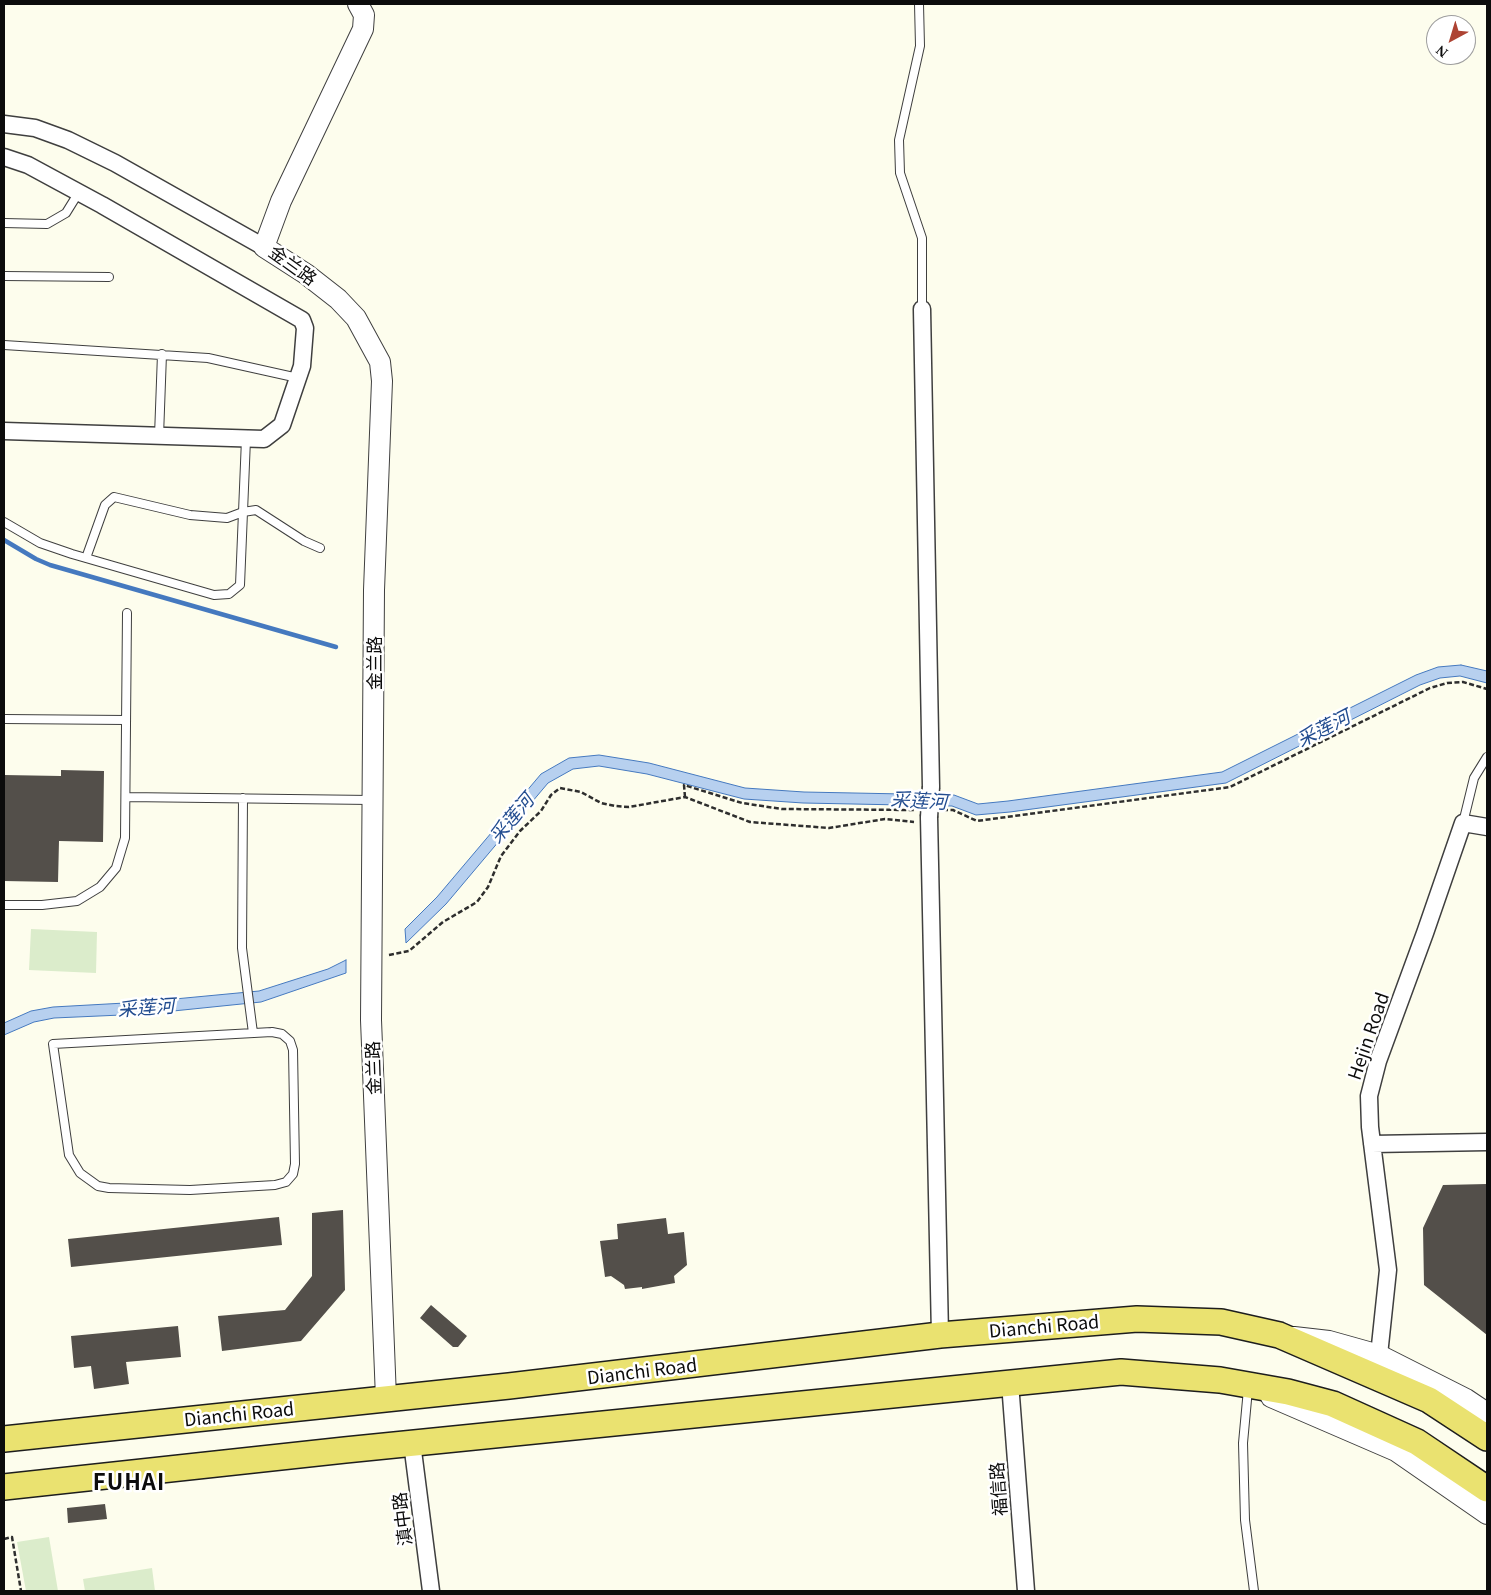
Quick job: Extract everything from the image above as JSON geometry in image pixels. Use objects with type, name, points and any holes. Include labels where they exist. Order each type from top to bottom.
[{"type":"main road","name":"Dianchi Road","points":[[4,1439],[519,1385],[940,1335],[1137,1319],[1221,1322],[1279,1335],[1429,1400],[1487,1438]]},
{"type":"main road","points":[[4,1487],[412,1443],[1121,1372],[1220,1380],[1288,1392],[1334,1404],[1417,1442],[1487,1489]]},
{"type":"street","name":"金兰路","points":[[358,4],[364,15],[363,28],[282,200],[264,247],[306,274],[338,299],[356,318],[380,362],[382,381],[374,590],[371,1020],[386,1398]]},
{"type":"street","points":[[4,124],[35,128],[68,140],[115,162],[264,247]]},
{"type":"street","points":[[4,157],[28,165],[78,192],[302,320],[305,328],[302,366],[282,424],[264,439],[4,431]]},
{"type":"street","points":[[922,309],[931,787],[928,815],[940,1335]]},
{"type":"street","points":[[1462,822],[1487,827]]},
{"type":"street","name":"Hejin Road","points":[[1379,1355],[1388,1270],[1372,1144],[1369,1096],[1378,1061],[1425,933],[1462,822]]},
{"type":"street","points":[[1372,1144],[1487,1142]]},
{"type":"street","name":"Dianchi Road","points":[[1279,1335],[1330,1341],[1379,1355],[1466,1398],[1487,1413]]},
{"type":"street","points":[[1220,1380],[1334,1423],[1396,1451],[1487,1514]]},
{"type":"street","name":"福信路","points":[[1010,1383],[1026,1591]]},
{"type":"street","name":"滇中路","points":[[412,1443],[431,1591]]},
{"type":"lane","points":[[919,4],[920,46],[899,140],[900,173],[922,238],[922,309]]},
{"type":"lane","points":[[4,223],[47,224],[66,213],[78,192]]},
{"type":"lane","points":[[4,276],[109,277]]},
{"type":"lane","points":[[4,345],[208,358],[298,378]]},
{"type":"lane","points":[[158,436],[162,354]]},
{"type":"lane","points":[[4,522],[40,543],[86,558],[214,595],[229,594],[240,584],[246,439]]},
{"type":"lane","points":[[86,558],[106,505],[114,497],[190,515],[227,518],[243,512],[256,510],[304,541],[320,548]]},
{"type":"lane","points":[[4,904],[42,905],[77,901],[100,888],[116,868],[125,838],[127,613]]},
{"type":"lane","points":[[4,719],[126,720]]},
{"type":"lane","points":[[1462,822],[1474,778],[1487,757]]},
{"type":"lane","points":[[126,797],[373,800]]},
{"type":"lane","points":[[243,798],[242,948],[253,1033]]},
{"type":"lane","points":[[253,1033],[282,1034],[290,1041],[294,1050],[295,1164],[293,1174],[286,1182],[190,1190],[109,1188],[98,1186],[80,1173],[69,1155],[53,1044],[253,1033]]},
{"type":"lane","points":[[1248,1389],[1243,1443],[1245,1520],[1254,1591]]},
{"type":"path","points":[[372,956],[397,955],[409,951],[443,922],[463,912],[477,902],[488,887],[506,850],[520,830],[541,811],[551,795],[560,788],[575,790],[601,803],[614,806],[629,807],[685,797],[750,822],[829,828],[953,810],[977,821],[1230,787],[1430,688],[1447,683],[1462,682],[1487,689]]},
{"type":"path","points":[[685,797],[684,785],[742,803],[782,809],[928,815]]},
{"type":"path","points":[[4,1539],[12,1537],[20,1591]]},
{"type":"green space","points":[[31,929],[97,932],[96,973],[29,970]]},
{"type":"green space","points":[[49,1537],[58,1591],[26,1591],[17,1542]]},
{"type":"green space","points":[[152,1568],[155,1591],[85,1591],[83,1579]]},
{"type":"water","name":"采莲河","points":[[1461,665],[1487,671],[1487,683],[1460,676],[1440,678],[1420,685],[1226,783],[1010,812],[976,815],[952,806],[803,803],[744,799],[647,774],[599,766],[573,769],[548,783],[446,904],[406,943],[405,929],[437,897],[541,774],[569,758],[599,755],[649,763],[745,788],[804,792],[954,795],[978,804],[1008,801],[1222,772],[1416,675],[1438,667]]},
{"type":"water","name":"采莲河","points":[[346,960],[346,973],[261,1002],[144,1014],[54,1018],[34,1022],[4,1035],[4,1023],[31,1011],[53,1007],[143,1002],[259,991],[328,969]]},
{"type":"building","points":[[61,770],[104,771],[103,842],[59,841],[58,882],[4,881],[4,775],[61,776]]},
{"type":"building","points":[[1487,1184],[1487,1335],[1424,1285],[1423,1228],[1443,1185]]},
{"type":"building","points":[[343,1210],[345,1290],[301,1341],[222,1351],[218,1316],[285,1310],[312,1276],[312,1213]]},
{"type":"building","points":[[279,1217],[282,1245],[71,1267],[68,1239]]},
{"type":"building","points":[[666,1218],[668,1234],[684,1232],[687,1265],[674,1276],[675,1283],[642,1289],[642,1287],[625,1289],[624,1285],[611,1276],[605,1277],[600,1241],[618,1239],[617,1224]]},
{"type":"building","points":[[431,1305],[467,1336],[458,1347],[453,1347],[420,1318]]},
{"type":"building","points":[[178,1326],[181,1357],[126,1362],[129,1384],[94,1389],[91,1366],[74,1368],[71,1336]]},
{"type":"building","points":[[105,1504],[107,1519],[68,1523],[67,1508]]},
{"type":"waterway","points":[[4,540],[50,565],[336,647]]},
{"type":"district","name":"FUHAI","points":[[129,1482]]}]
